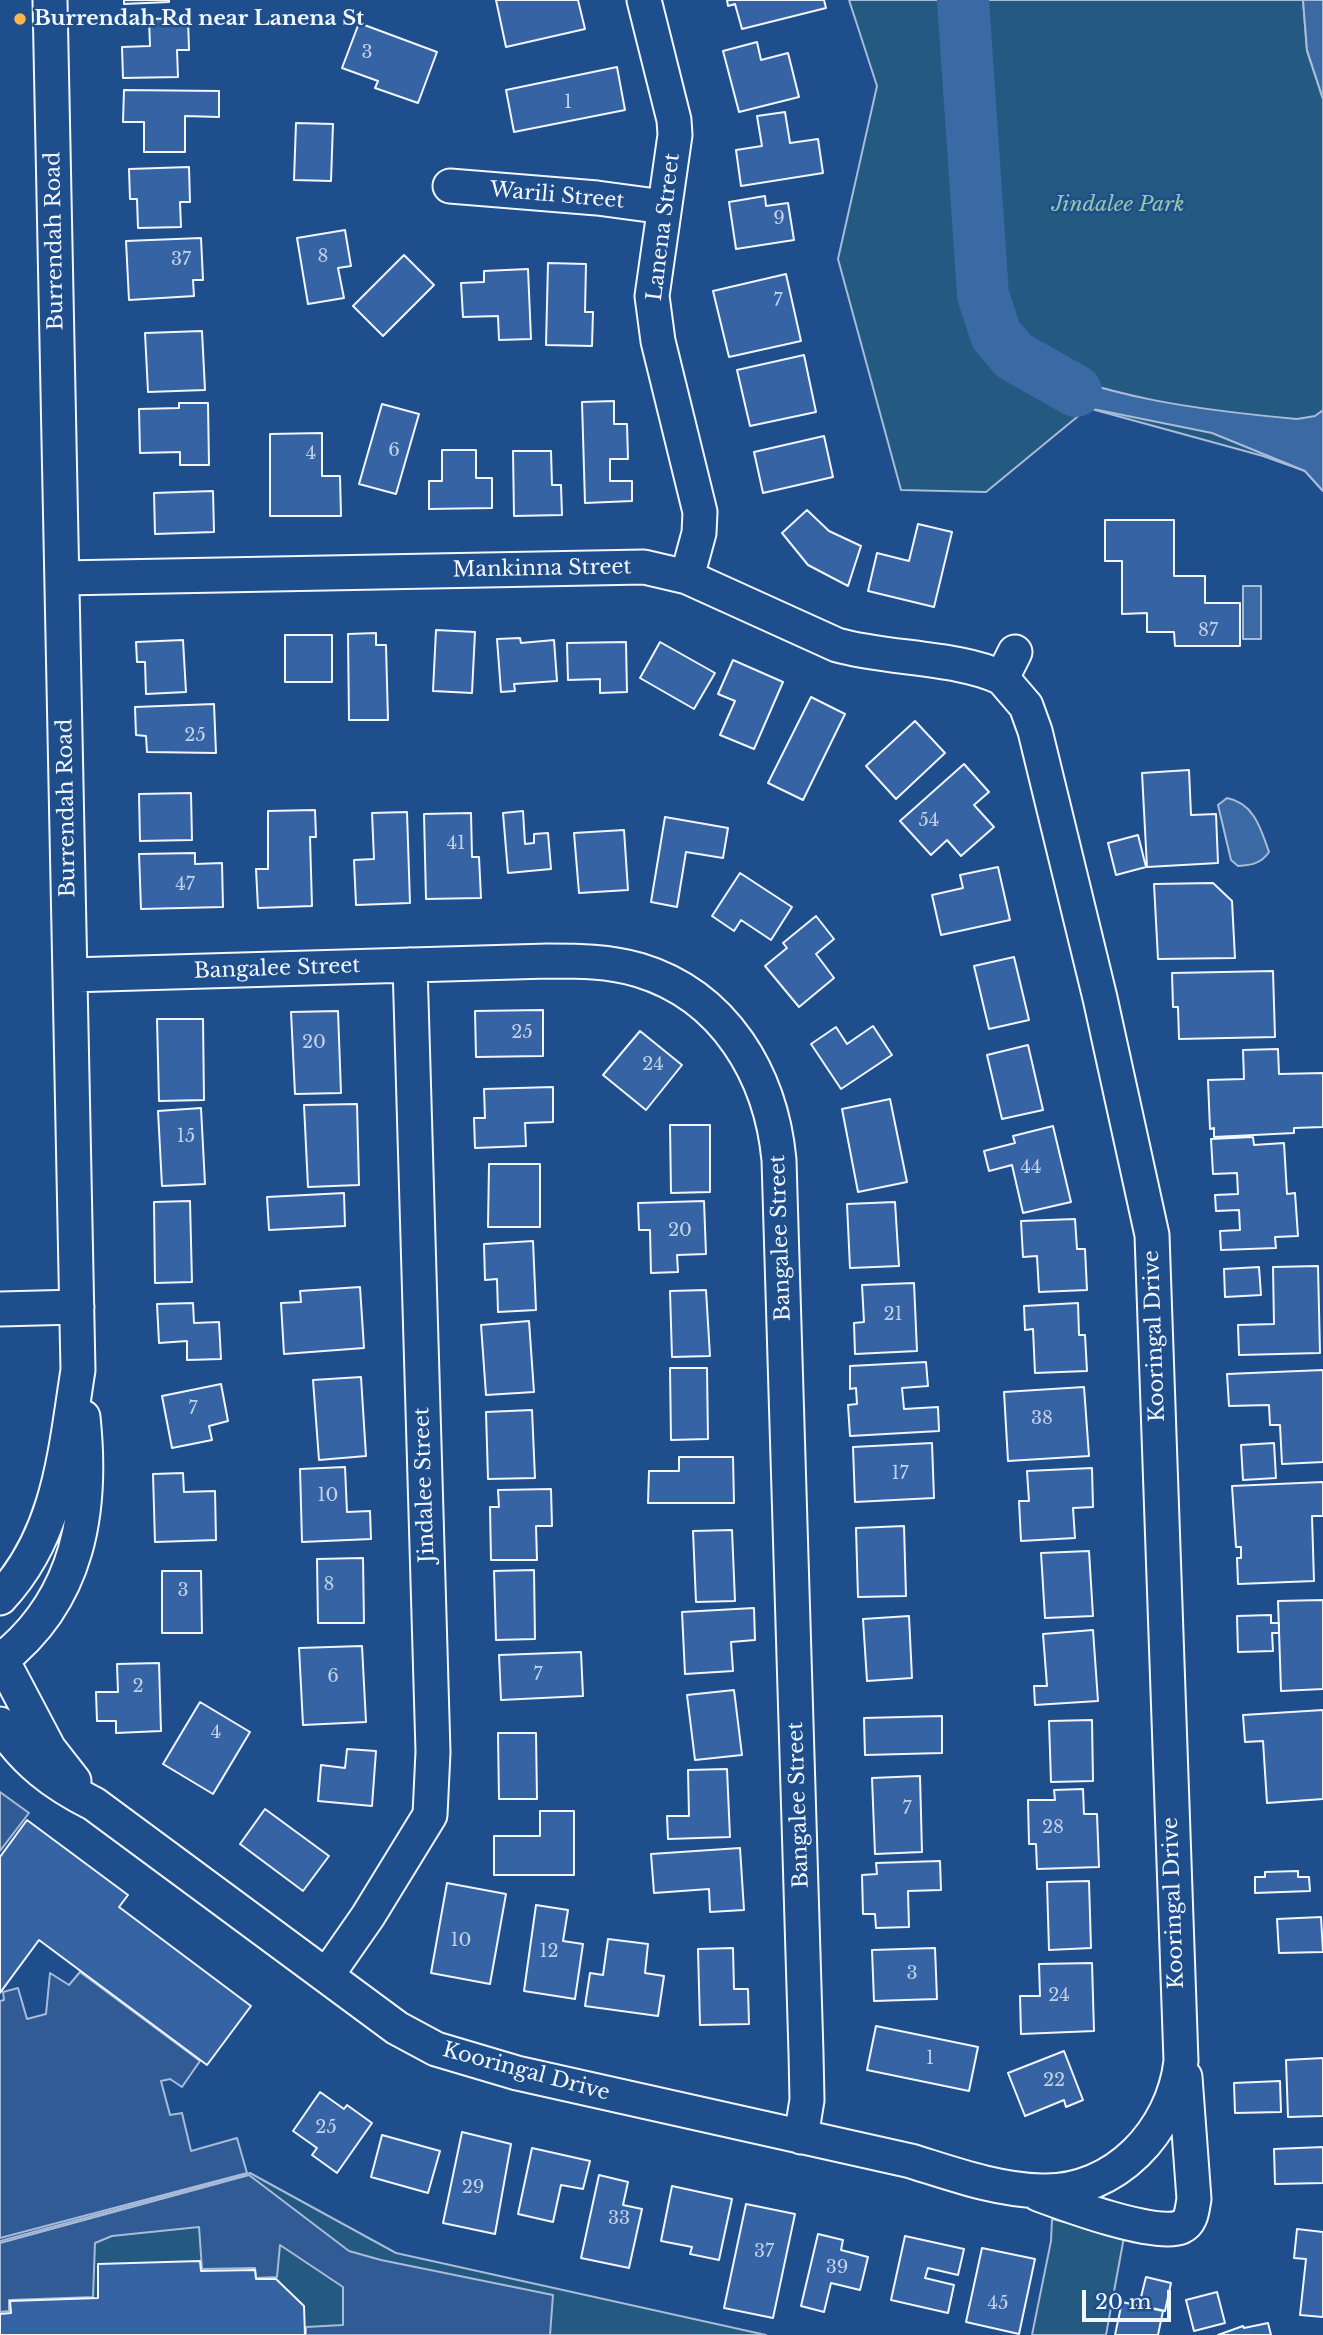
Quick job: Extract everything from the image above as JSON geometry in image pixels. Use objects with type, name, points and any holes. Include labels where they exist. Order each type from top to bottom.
[{"type":"street","name":"Burrendah Road","points":[[0,1598],[42,1539],[52,1514],[60,1487],[78,1370],[50,0]]},
{"type":"street","name":"Lanena Street","points":[[644,0],[674,120],[675,135],[652,296],[658,341],[699,512],[699,533],[687,577]]},
{"type":"street","name":"Warili Street","points":[[450,186],[597,198],[664,207]]},
{"type":"street","name":"Mankinna Street","points":[[62,578],[623,567],[662,570],[687,577],[837,645],[860,652],[981,670],[1008,665]]},
{"type":"street","name":"Kooringal Drive","points":[[1,1659],[40,1756],[57,1785],[94,1804],[397,2028],[436,2049],[517,2073],[1026,2190],[1098,2215],[1149,2227],[1176,2228],[1185,2224],[1191,2215],[1194,2199],[1181,2047],[1151,1226],[1035,731],[1026,706],[1012,685],[1008,665]]},
{"type":"street","name":"Bangalee Street","points":[[70,975],[583,961],[617,964],[654,975],[690,997],[726,1025],[752,1063],[768,1097],[779,1160],[806,2073],[801,2137]]},
{"type":"street","name":"Jindalee Street","points":[[327,1975],[368,1916],[430,1815],[433,1752],[410,965]]},
{"type":"street","points":[[0,1309],[77,1307]]},
{"type":"street","points":[[1,1659],[21,1643],[60,1590],[81,1532],[86,1506],[88,1466],[78,1370]]},
{"type":"street","name":"Kooringal Drive","points":[[0,1724],[40,1756]]},
{"type":"street","name":"Kooringal Drive","points":[[1026,2190],[1049,2191],[1084,2185],[1119,2168],[1139,2151],[1160,2125],[1172,2100],[1180,2069],[1181,2047]]},
{"type":"green space","name":"Jindalee Park","points":[[849,0],[1303,0],[1307,51],[1323,99],[1323,491],[1305,471],[1263,456],[1088,408],[986,492],[901,490],[838,259],[877,86]]},
{"type":"green space","points":[[250,2173],[396,2253],[766,2335],[0,2335],[0,2241]]},
{"type":"green space","points":[[1052,2219],[1124,2237],[1106,2335],[1032,2335],[1051,2241]]},
{"type":"shaded area","points":[[1303,0],[1323,0],[1323,99],[1307,50]]},
{"type":"shaded area","points":[[1014,356],[1083,382],[1152,400],[1297,419],[1315,416],[1323,410],[1323,491],[1305,471],[1212,433],[1088,408],[1050,389]]},
{"type":"shaded area","points":[[1243,586],[1261,586],[1261,639],[1243,639]]},
{"type":"shaded area","points":[[1227,798],[1244,805],[1255,818],[1269,852],[1259,861],[1238,866],[1231,860],[1218,805]]},
{"type":"shaded area","points":[[0,1792],[29,1813],[0,1851]]},
{"type":"shaded area","points":[[80,1972],[200,2061],[182,2087],[170,2079],[161,2081],[170,2115],[182,2113],[191,2151],[237,2138],[247,2173],[0,2238],[0,2001],[4,2000],[3,1992],[18,1988],[27,2019],[46,2014],[50,1973],[69,1985]]},
{"type":"shaded area","points":[[249,2175],[349,2251],[553,2295],[550,2335],[306,2335],[306,2327],[343,2325],[343,2287],[280,2245],[277,2277],[256,2278],[255,2268],[202,2269],[199,2227],[112,2236],[95,2243],[93,2297],[9,2300],[9,2311],[0,2312],[0,2243]]},
{"type":"building","points":[[124,0],[169,0],[169,2],[124,4]]},
{"type":"building","points":[[496,0],[578,0],[585,29],[506,47]]},
{"type":"building","points":[[727,0],[824,0],[826,8],[742,29],[735,4],[728,6]]},
{"type":"building","points":[[188,18],[189,50],[177,50],[178,77],[123,78],[122,47],[150,46],[149,19]]},
{"type":"building","points":[[359,23],[437,52],[418,103],[375,88],[378,81],[342,68]]},
{"type":"building","points":[[757,42],[761,60],[788,53],[799,97],[739,112],[723,51]]},
{"type":"building","points":[[617,67],[625,110],[514,132],[506,90]]},
{"type":"building","points":[[124,90],[219,91],[219,117],[185,116],[185,152],[144,152],[144,122],[123,122]]},
{"type":"building","points":[[785,112],[790,143],[818,139],[823,173],[741,186],[736,150],[762,146],[757,116]]},
{"type":"building","points":[[296,123],[333,124],[331,181],[294,180]]},
{"type":"building","points":[[189,167],[190,202],[180,202],[181,227],[138,228],[137,199],[130,199],[129,169]]},
{"type":"building","points":[[765,196],[766,206],[788,203],[794,240],[736,249],[729,202]]},
{"type":"building","points":[[345,230],[351,266],[338,268],[344,298],[308,304],[297,238]]},
{"type":"building","points":[[201,238],[203,280],[193,280],[194,296],[129,300],[126,241]]},
{"type":"building","points":[[404,255],[434,285],[383,336],[353,306]]},
{"type":"building","points":[[548,263],[586,264],[585,312],[593,312],[592,346],[546,345]]},
{"type":"building","points":[[528,269],[531,339],[499,340],[498,316],[463,317],[461,283],[484,282],[484,271]]},
{"type":"building","points":[[786,274],[801,341],[729,357],[713,291]]},
{"type":"building","points":[[202,331],[205,390],[148,392],[145,333]]},
{"type":"building","points":[[804,355],[816,412],[750,426],[737,370]]},
{"type":"building","points":[[614,401],[614,424],[627,424],[628,459],[610,459],[610,481],[632,481],[632,501],[585,503],[582,402]]},
{"type":"building","points":[[179,403],[208,403],[209,465],[180,465],[180,452],[140,453],[139,409],[179,408]]},
{"type":"building","points":[[382,404],[419,414],[396,494],[359,484]]},
{"type":"building","points":[[322,433],[322,476],[340,476],[341,516],[270,516],[270,434]]},
{"type":"building","points":[[824,436],[833,477],[763,493],[754,452]]},
{"type":"building","points":[[442,450],[476,450],[476,478],[492,478],[492,508],[429,509],[429,481],[442,481]]},
{"type":"building","points":[[513,451],[551,451],[552,485],[561,485],[562,515],[514,516]]},
{"type":"building","points":[[213,491],[214,532],[155,534],[154,493]]},
{"type":"building","points":[[807,510],[829,531],[861,546],[848,586],[808,565],[782,533]]},
{"type":"building","points":[[1105,520],[1174,520],[1174,576],[1205,576],[1205,603],[1240,603],[1240,646],[1175,646],[1174,632],[1147,632],[1147,613],[1122,614],[1122,561],[1105,561]]},
{"type":"building","points":[[918,524],[952,532],[934,607],[868,591],[877,553],[909,561]]},
{"type":"building","points":[[436,630],[475,632],[472,693],[433,691]]},
{"type":"building","points":[[376,633],[376,645],[386,645],[388,720],[349,720],[348,634]]},
{"type":"building","points":[[285,635],[332,635],[332,682],[285,682]]},
{"type":"building","points":[[520,638],[521,643],[554,640],[557,681],[514,684],[515,691],[501,692],[497,639]]},
{"type":"building","points":[[183,640],[186,692],[146,694],[145,662],[137,662],[136,642]]},
{"type":"building","points":[[626,642],[627,692],[600,693],[600,679],[568,680],[567,643]]},
{"type":"building","points":[[660,642],[715,673],[694,709],[640,678]]},
{"type":"building","points":[[733,660],[783,682],[754,749],[720,735],[735,701],[718,694]]},
{"type":"building","points":[[811,697],[845,714],[803,800],[768,783]]},
{"type":"building","points":[[214,704],[216,753],[147,752],[146,736],[136,735],[135,707]]},
{"type":"building","points":[[915,721],[945,753],[896,799],[866,766]]},
{"type":"building","points":[[964,764],[989,792],[974,805],[994,827],[961,856],[947,840],[931,855],[900,821]]},
{"type":"building","points":[[1189,770],[1191,815],[1216,814],[1218,863],[1147,867],[1142,773]]},
{"type":"building","points":[[191,793],[192,840],[140,841],[139,794]]},
{"type":"building","points":[[315,810],[316,837],[310,837],[312,906],[258,908],[256,869],[268,869],[268,811]]},
{"type":"building","points":[[523,811],[525,844],[534,843],[534,834],[548,833],[551,869],[508,873],[503,813]]},
{"type":"building","points":[[407,812],[410,903],[356,905],[354,860],[374,859],[372,813]]},
{"type":"building","points":[[471,813],[472,857],[479,857],[481,898],[426,899],[424,814]]},
{"type":"building","points":[[665,817],[728,828],[723,858],[686,852],[677,907],[651,902]]},
{"type":"building","points":[[624,830],[628,890],[579,893],[574,833]]},
{"type":"building","points":[[1138,835],[1146,867],[1116,875],[1108,843]]},
{"type":"building","points":[[195,853],[195,864],[222,863],[223,907],[141,909],[139,854]]},
{"type":"building","points":[[998,867],[1010,920],[941,935],[932,895],[963,888],[960,875]]},
{"type":"building","points":[[740,873],[792,907],[771,940],[741,920],[734,931],[712,916]]},
{"type":"building","points":[[1213,883],[1232,901],[1235,958],[1158,959],[1154,884]]},
{"type":"building","points":[[816,916],[834,939],[816,954],[834,978],[799,1007],[765,966],[787,948],[783,943]]},
{"type":"building","points":[[1014,957],[1029,1020],[989,1029],[974,966]]},
{"type":"building","points":[[1273,971],[1275,1037],[1179,1039],[1178,1007],[1173,1007],[1172,973]]},
{"type":"building","points":[[543,1010],[543,1056],[476,1057],[475,1011]]},
{"type":"building","points":[[338,1011],[341,1093],[295,1094],[291,1012]]},
{"type":"building","points":[[157,1019],[203,1019],[204,1100],[159,1101]]},
{"type":"building","points":[[873,1026],[892,1055],[841,1089],[811,1044],[836,1027],[847,1044]]},
{"type":"building","points":[[640,1031],[682,1065],[646,1110],[603,1075]]},
{"type":"building","points":[[1028,1045],[1043,1110],[1002,1119],[987,1055]]},
{"type":"building","points":[[1278,1049],[1279,1074],[1323,1073],[1323,1127],[1294,1128],[1294,1133],[1214,1137],[1214,1128],[1210,1129],[1208,1080],[1244,1079],[1243,1050]]},
{"type":"building","points":[[553,1087],[553,1122],[525,1123],[526,1146],[475,1148],[474,1118],[485,1118],[484,1089]]},
{"type":"building","points":[[890,1099],[907,1182],[858,1192],[842,1109]]},
{"type":"building","points":[[357,1104],[359,1185],[308,1187],[304,1105]]},
{"type":"building","points":[[201,1108],[205,1184],[162,1186],[158,1111]]},
{"type":"building","points":[[670,1125],[710,1125],[710,1192],[671,1193]]},
{"type":"building","points":[[1053,1126],[1071,1202],[1023,1213],[1012,1165],[989,1171],[984,1151],[1015,1143],[1013,1136]]},
{"type":"building","points":[[1253,1137],[1254,1145],[1284,1143],[1287,1194],[1295,1193],[1298,1236],[1275,1237],[1276,1248],[1221,1250],[1220,1231],[1240,1230],[1239,1210],[1216,1211],[1215,1195],[1238,1194],[1237,1173],[1213,1174],[1211,1139]]},
{"type":"building","points":[[489,1164],[540,1164],[540,1227],[488,1227]]},
{"type":"building","points":[[344,1193],[345,1226],[269,1230],[267,1197]]},
{"type":"building","points":[[190,1201],[192,1282],[155,1283],[154,1202]]},
{"type":"building","points":[[704,1201],[706,1254],[677,1255],[678,1272],[651,1273],[650,1230],[639,1230],[638,1203]]},
{"type":"building","points":[[895,1202],[899,1266],[850,1268],[847,1204]]},
{"type":"building","points":[[1075,1219],[1077,1249],[1085,1249],[1087,1290],[1039,1292],[1037,1256],[1023,1257],[1021,1221]]},
{"type":"building","points":[[533,1241],[536,1310],[498,1312],[497,1279],[485,1280],[484,1244]]},
{"type":"building","points":[[1318,1266],[1320,1353],[1239,1355],[1238,1325],[1274,1324],[1273,1267]]},
{"type":"building","points":[[1259,1267],[1261,1295],[1225,1297],[1224,1269]]},
{"type":"building","points":[[914,1283],[917,1351],[855,1354],[854,1323],[864,1322],[862,1285]]},
{"type":"building","points":[[360,1287],[364,1348],[284,1354],[281,1303],[301,1302],[300,1291]]},
{"type":"building","points":[[706,1290],[710,1356],[672,1357],[670,1291]]},
{"type":"building","points":[[193,1303],[194,1323],[219,1322],[221,1359],[187,1360],[187,1341],[159,1343],[157,1304]]},
{"type":"building","points":[[1078,1303],[1079,1335],[1085,1335],[1087,1371],[1035,1373],[1033,1329],[1025,1330],[1024,1306]]},
{"type":"building","points":[[529,1321],[534,1392],[486,1395],[481,1325]]},
{"type":"building","points":[[926,1362],[928,1386],[902,1388],[904,1409],[938,1407],[939,1431],[850,1436],[848,1405],[857,1404],[856,1388],[850,1389],[850,1366]]},
{"type":"building","points":[[670,1368],[707,1368],[708,1439],[671,1440]]},
{"type":"building","points":[[1323,1370],[1323,1462],[1282,1464],[1280,1425],[1270,1425],[1269,1405],[1229,1406],[1227,1374]]},
{"type":"building","points":[[361,1377],[366,1456],[319,1460],[313,1380]]},
{"type":"building","points":[[221,1384],[228,1421],[209,1426],[212,1440],[172,1448],[162,1396]]},
{"type":"building","points":[[1084,1387],[1089,1456],[1008,1461],[1004,1392]]},
{"type":"building","points":[[532,1410],[535,1478],[488,1479],[486,1412]]},
{"type":"building","points":[[932,1443],[934,1498],[855,1502],[853,1447]]},
{"type":"building","points":[[1274,1443],[1276,1478],[1243,1480],[1241,1445]]},
{"type":"building","points":[[679,1457],[733,1457],[734,1503],[648,1503],[649,1471],[679,1471]]},
{"type":"building","points":[[345,1467],[347,1512],[370,1511],[371,1539],[302,1542],[300,1469]]},
{"type":"building","points":[[1092,1468],[1093,1507],[1073,1508],[1075,1538],[1021,1541],[1019,1501],[1029,1501],[1027,1471]]},
{"type":"building","points":[[183,1473],[184,1492],[215,1491],[216,1540],[155,1542],[153,1474]]},
{"type":"building","points":[[1323,1482],[1323,1516],[1312,1516],[1314,1581],[1238,1584],[1237,1558],[1241,1558],[1241,1547],[1236,1547],[1232,1486]]},
{"type":"building","points":[[551,1489],[552,1526],[536,1526],[537,1560],[491,1560],[490,1507],[499,1507],[498,1490]]},
{"type":"building","points":[[904,1526],[906,1596],[858,1597],[856,1528]]},
{"type":"building","points":[[732,1530],[735,1601],[696,1602],[693,1531]]},
{"type":"building","points":[[1089,1551],[1093,1616],[1045,1618],[1041,1553]]},
{"type":"building","points":[[363,1558],[364,1623],[318,1623],[317,1559]]},
{"type":"building","points":[[534,1570],[535,1639],[496,1640],[494,1571]]},
{"type":"building","points":[[162,1571],[201,1571],[202,1633],[162,1633]]},
{"type":"building","points":[[1323,1600],[1323,1689],[1281,1691],[1278,1601]]},
{"type":"building","points":[[754,1608],[755,1640],[731,1642],[733,1671],[685,1674],[682,1612]]},
{"type":"building","points":[[1271,1615],[1271,1623],[1279,1623],[1279,1633],[1272,1633],[1273,1651],[1238,1652],[1237,1616]]},
{"type":"building","points":[[909,1616],[912,1678],[867,1681],[863,1619]]},
{"type":"building","points":[[1093,1630],[1098,1701],[1035,1705],[1034,1686],[1047,1686],[1043,1634]]},
{"type":"building","points":[[362,1646],[366,1722],[303,1725],[299,1648]]},
{"type":"building","points":[[581,1652],[583,1696],[501,1700],[499,1655]]},
{"type":"building","points":[[159,1663],[161,1731],[116,1733],[116,1721],[97,1721],[96,1692],[118,1692],[117,1664]]},
{"type":"building","points":[[734,1690],[742,1755],[695,1760],[687,1695]]},
{"type":"building","points":[[200,1702],[250,1732],[213,1794],[163,1764]]},
{"type":"building","points":[[1323,1710],[1323,1799],[1267,1803],[1263,1741],[1245,1742],[1243,1715]]},
{"type":"building","points":[[942,1716],[942,1753],[865,1755],[864,1718]]},
{"type":"building","points":[[1092,1720],[1093,1781],[1051,1782],[1049,1721]]},
{"type":"building","points":[[498,1733],[536,1733],[537,1799],[499,1799]]},
{"type":"building","points":[[347,1749],[376,1751],[372,1806],[318,1801],[321,1765],[345,1768]]},
{"type":"building","points":[[727,1769],[730,1837],[668,1839],[667,1816],[689,1816],[688,1770]]},
{"type":"building","points":[[920,1776],[922,1852],[875,1854],[872,1778]]},
{"type":"building","points":[[1083,1789],[1084,1814],[1097,1814],[1099,1867],[1037,1869],[1036,1844],[1029,1844],[1028,1800],[1055,1800],[1054,1790]]},
{"type":"building","points":[[265,1809],[329,1856],[303,1891],[240,1844]]},
{"type":"building","points":[[540,1811],[574,1811],[574,1875],[494,1875],[494,1836],[540,1836]]},
{"type":"building","points":[[27,1820],[128,1895],[119,1907],[251,2006],[207,2065],[39,1940],[0,1993],[0,1857]]},
{"type":"building","points":[[740,1848],[744,1910],[710,1912],[709,1889],[654,1893],[651,1854]]},
{"type":"building","points":[[940,1861],[941,1890],[908,1891],[909,1927],[876,1928],[875,1914],[863,1914],[862,1875],[877,1874],[876,1863]]},
{"type":"building","points":[[1298,1871],[1298,1877],[1309,1877],[1310,1891],[1255,1893],[1255,1877],[1265,1877],[1265,1872]]},
{"type":"building","points":[[1089,1881],[1091,1948],[1049,1950],[1047,1882]]},
{"type":"building","points":[[447,1883],[506,1894],[490,1984],[431,1973]]},
{"type":"building","points":[[536,1905],[568,1910],[563,1941],[583,1944],[575,1999],[524,1991]]},
{"type":"building","points":[[1321,1917],[1323,1952],[1279,1953],[1277,1919]]},
{"type":"building","points":[[608,1939],[648,1944],[645,1973],[664,1976],[658,2016],[585,2006],[590,1973],[603,1975]]},
{"type":"building","points":[[733,1948],[734,1989],[748,1989],[749,2024],[700,2025],[698,1949]]},
{"type":"building","points":[[935,1948],[937,1999],[874,2001],[872,1950]]},
{"type":"building","points":[[1092,1963],[1094,2031],[1021,2034],[1020,1996],[1040,1996],[1039,1964]]},
{"type":"building","points":[[876,2026],[978,2047],[969,2091],[867,2070]]},
{"type":"building","points":[[1064,2051],[1083,2100],[1066,2107],[1064,2100],[1025,2116],[1008,2073]]},
{"type":"building","points":[[1323,2058],[1323,2116],[1288,2117],[1286,2060]]},
{"type":"building","points":[[1280,2081],[1281,2112],[1235,2113],[1234,2083]]},
{"type":"building","points":[[320,2092],[344,2109],[347,2105],[372,2123],[337,2173],[312,2155],[317,2148],[293,2131]]},
{"type":"building","points":[[462,2132],[511,2144],[495,2234],[443,2223]]},
{"type":"building","points":[[382,2135],[440,2151],[428,2193],[371,2177]]},
{"type":"building","points":[[1323,2147],[1323,2183],[1275,2184],[1274,2149]]},
{"type":"building","points":[[532,2148],[590,2161],[583,2189],[561,2185],[553,2222],[518,2214]]},
{"type":"building","points":[[599,2175],[628,2182],[623,2205],[642,2209],[629,2268],[581,2258]]},
{"type":"building","points":[[672,2186],[732,2199],[719,2260],[690,2254],[692,2247],[661,2241]]},
{"type":"building","points":[[746,2204],[795,2214],[773,2318],[724,2308]]},
{"type":"building","points":[[1297,2229],[1323,2232],[1323,2317],[1300,2315],[1306,2259],[1294,2258]]},
{"type":"building","points":[[818,2234],[843,2240],[841,2250],[868,2257],[860,2290],[831,2283],[824,2312],[801,2306]]},
{"type":"building","points":[[905,2236],[964,2249],[958,2275],[928,2268],[925,2278],[954,2285],[948,2313],[891,2300]]},
{"type":"building","points":[[982,2248],[1035,2259],[1019,2334],[966,2322]]},
{"type":"building","points":[[200,2261],[201,2271],[255,2270],[256,2279],[276,2279],[304,2306],[305,2335],[0,2335],[0,2314],[11,2313],[10,2301],[98,2298],[98,2264]]},
{"type":"building","points":[[1146,2277],[1171,2283],[1165,2311],[1139,2305]]},
{"type":"building","points":[[1217,2292],[1225,2323],[1194,2331],[1186,2300]]},
{"type":"building","points":[[1122,2302],[1163,2311],[1158,2335],[1115,2335]]},
{"type":"building","points":[[1268,2323],[1271,2335],[1218,2335],[1243,2326],[1244,2328]]},
{"type":"waterway","points":[[963,0],[983,295],[996,335],[1014,356],[1076,391]]},
{"type":"place","name":"Burrendah Rd near Lanena St","points":[[20,19]]}]
